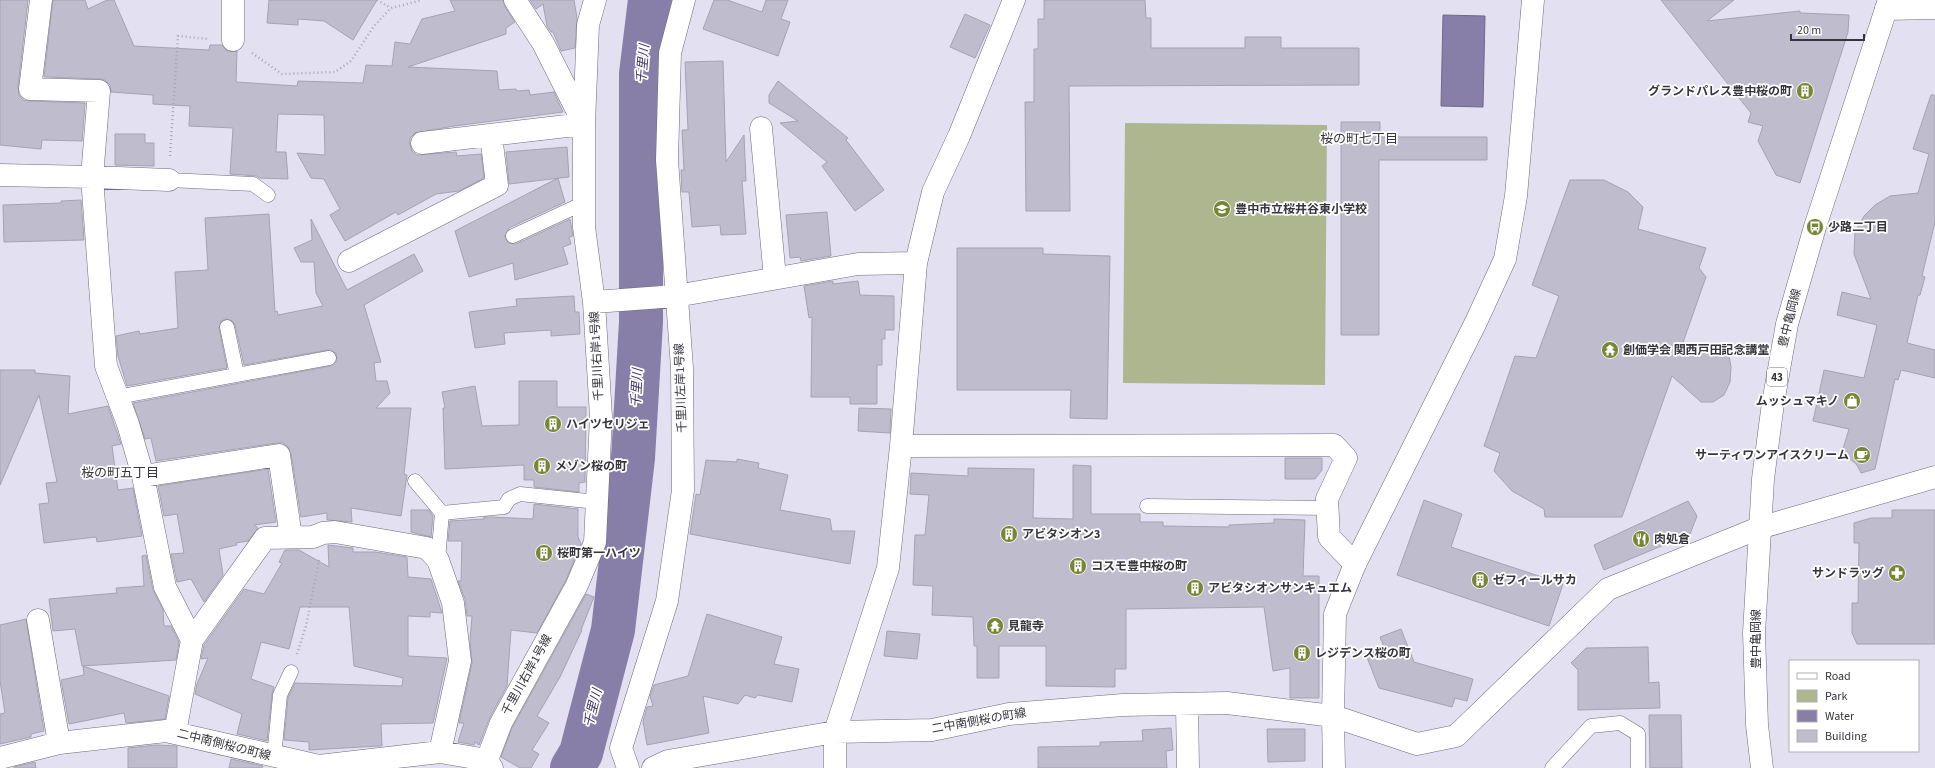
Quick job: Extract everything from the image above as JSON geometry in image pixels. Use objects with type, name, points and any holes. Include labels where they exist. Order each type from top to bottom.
[{"type":"street","points":[[41,0],[30,89],[99,91],[92,177],[106,366],[128,424],[142,476],[165,587],[192,640]]},
{"type":"street","points":[[233,0],[234,40]]},
{"type":"street","points":[[422,143],[584,124],[543,43],[515,0]]},
{"type":"street","name":"千里川右岸1号線","points":[[490,764],[501,723],[577,584],[595,542],[601,418],[594,302],[584,228],[584,124],[588,25],[595,0]]},
{"type":"street","name":"千里川左岸1号線","points":[[628,768],[621,748],[667,601],[683,490],[682,368],[667,160],[670,53],[684,0]]},
{"type":"street","points":[[1334,768],[1333,716],[1335,614],[1355,564],[1476,322],[1505,259],[1516,196],[1533,0]]},
{"type":"street","points":[[835,768],[835,732],[888,568],[901,446],[916,263],[933,192],[959,136],[1006,3]]},
{"type":"street","points":[[1887,4],[1935,8]]},
{"type":"street","name":"豊中亀岡線","points":[[1762,768],[1757,725],[1754,633],[1763,479],[1773,403],[1787,324],[1815,228],[1887,4]]},
{"type":"street","points":[[761,128],[775,278]]},
{"type":"street","points":[[349,261],[497,185],[491,134]]},
{"type":"street","points":[[0,175],[169,180]]},
{"type":"street","points":[[594,302],[676,296],[858,264],[916,263]]},
{"type":"street","points":[[901,446],[1334,445],[1346,458],[1327,499],[1329,537],[1355,564]]},
{"type":"street","points":[[142,476],[279,455],[291,537]]},
{"type":"street","name":"二中南側桜の町線","points":[[653,768],[668,761],[835,732],[932,730],[1009,714],[1123,705],[1228,703],[1333,716],[1417,744],[1456,736],[1608,588],[1759,528],[1935,477]]},
{"type":"street","points":[[175,733],[192,640],[265,538],[312,537],[323,533],[335,532],[427,548],[438,560],[453,603],[460,661],[440,752]]},
{"type":"street","points":[[38,620],[58,744]]},
{"type":"street","points":[[1187,704],[1188,768]]},
{"type":"street","name":"二中南側桜の町線","points":[[0,758],[58,744],[166,731],[278,761],[319,767],[440,752],[490,764]]},
{"type":"lane","points":[[169,180],[253,184],[268,195]]},
{"type":"lane","points":[[513,236],[584,203]]},
{"type":"lane","points":[[226,327],[238,375]]},
{"type":"lane","points":[[117,397],[329,358]]},
{"type":"lane","points":[[415,481],[442,513],[438,560]]},
{"type":"lane","points":[[442,513],[504,507],[509,499],[520,494],[597,502]]},
{"type":"lane","points":[[1147,506],[1327,508]]},
{"type":"lane","points":[[278,761],[280,695],[291,672]]},
{"type":"lane","points":[[1552,768],[1591,726],[1620,723],[1638,734],[1638,768]]},
{"type":"path","points":[[377,0],[390,8]]},
{"type":"path","points":[[169,180],[178,36],[234,40],[282,74],[335,72],[351,61],[374,26],[390,8],[422,0]]},
{"type":"path","points":[[291,672],[306,626],[322,550],[323,533]]},
{"type":"green space","points":[[1125,123],[1327,125],[1325,385],[1123,383]]},
{"type":"water","points":[[1443,15],[1485,16],[1483,107],[1441,106]]},
{"type":"building","points":[[0,0],[28,0],[18,87],[19,95],[23,100],[30,101],[85,103],[82,141],[42,140],[41,149],[0,145]]},
{"type":"building","points":[[53,0],[85,0],[88,9],[107,0],[114,0],[134,46],[209,50],[210,45],[222,45],[227,51],[237,51],[236,82],[297,86],[298,81],[363,83],[366,65],[392,66],[395,42],[410,44],[422,19],[455,11],[450,0],[503,0],[505,7],[515,22],[506,28],[506,34],[408,67],[497,71],[499,90],[529,90],[530,95],[554,92],[563,112],[454,126],[415,133],[410,138],[410,145],[412,151],[417,155],[456,152],[457,156],[481,154],[484,178],[459,191],[436,194],[398,215],[396,212],[345,241],[330,215],[340,209],[324,179],[311,178],[297,153],[325,155],[324,115],[278,114],[276,152],[286,152],[288,179],[259,178],[257,176],[230,174],[233,128],[189,126],[190,106],[153,104],[153,95],[111,92],[110,85],[105,80],[44,77]]},
{"type":"building","points":[[269,0],[377,0],[353,40],[324,21],[298,19],[298,25],[267,23]]},
{"type":"building","points":[[530,0],[574,0],[577,18],[575,48],[561,51],[553,32],[551,32],[547,26],[543,4],[536,9]]},
{"type":"building","points":[[714,0],[727,0],[762,12],[766,0],[788,0],[781,19],[790,22],[778,56],[703,29]]},
{"type":"building","points":[[1044,0],[1145,0],[1146,18],[1151,18],[1151,48],[1245,48],[1245,37],[1281,37],[1281,48],[1359,48],[1359,85],[1069,86],[1070,211],[1026,211],[1025,102],[1034,102],[1034,49],[1038,49],[1038,19],[1044,19]]},
{"type":"building","name":"グランドパレス豊中桜の町","points":[[1661,0],[1734,0],[1707,21],[1800,11],[1800,13],[1849,15],[1848,32],[1800,183],[1776,175],[1758,141],[1763,126],[1748,122],[1751,113]]},
{"type":"building","points":[[965,14],[990,25],[975,58],[950,47]]},
{"type":"building","points":[[723,61],[726,162],[744,135],[746,181],[742,181],[746,234],[721,235],[720,225],[692,227],[689,192],[682,192],[681,170],[684,170],[682,130],[688,130],[685,62]]},
{"type":"building","points":[[778,81],[848,138],[846,140],[884,190],[855,211],[822,166],[827,162],[780,123],[798,121],[769,103],[769,95]]},
{"type":"building","points":[[1931,95],[1935,95],[1935,222],[1922,276],[1925,277],[1920,295],[1918,295],[1907,343],[1935,350],[1935,378],[1901,370],[1898,380],[1895,379],[1875,469],[1861,473],[1857,465],[1842,452],[1849,429],[1813,421],[1824,370],[1864,378],[1877,325],[1837,315],[1842,292],[1871,299],[1854,254],[1855,232],[1864,216],[1875,205],[1890,196],[1918,193],[1929,154],[1913,149]]},
{"type":"building","points":[[1341,122],[1380,122],[1380,137],[1487,137],[1487,160],[1379,160],[1379,335],[1341,335]]},
{"type":"building","points":[[115,134],[145,134],[145,143],[154,143],[154,166],[115,165]]},
{"type":"building","points":[[567,147],[569,177],[509,184],[506,152]]},
{"type":"building","points":[[558,178],[565,202],[509,228],[505,236],[508,243],[516,244],[570,219],[573,236],[569,237],[571,244],[563,247],[568,264],[515,280],[513,263],[469,277],[455,231]]},
{"type":"building","name":"創価学会 関西戸田記念講堂","points":[[1570,180],[1604,180],[1628,192],[1643,207],[1638,229],[1706,248],[1699,268],[1706,277],[1680,351],[1719,348],[1729,355],[1731,367],[1730,382],[1724,395],[1713,402],[1701,402],[1672,376],[1622,517],[1545,517],[1544,509],[1512,491],[1494,471],[1500,453],[1484,446],[1515,356],[1536,358],[1559,296],[1532,285]]},
{"type":"building","points":[[81,200],[84,240],[4,242],[3,205],[61,203],[61,201]]},
{"type":"building","points":[[827,212],[831,256],[801,261],[800,257],[790,258],[786,215]]},
{"type":"building","points":[[269,214],[275,312],[277,311],[278,315],[323,306],[316,293],[314,262],[301,262],[294,248],[312,240],[311,219],[347,290],[414,254],[423,271],[364,305],[381,362],[374,363],[376,381],[387,381],[390,393],[376,408],[411,408],[404,474],[407,475],[401,516],[351,508],[352,522],[327,520],[327,513],[301,517],[291,453],[288,447],[283,443],[156,461],[151,438],[145,439],[133,403],[331,366],[337,361],[336,353],[328,350],[244,365],[235,325],[233,321],[226,319],[221,321],[219,328],[227,368],[127,386],[118,356],[116,336],[139,331],[140,334],[178,328],[175,272],[208,270],[205,218]]},
{"type":"building","points":[[957,248],[1043,248],[1043,254],[1110,256],[1107,419],[1070,418],[1071,390],[957,390]]},
{"type":"building","points":[[833,281],[833,284],[858,281],[860,295],[894,296],[894,330],[885,330],[885,339],[882,339],[882,365],[877,365],[877,404],[850,404],[850,397],[811,397],[812,317],[809,318],[804,286]]},
{"type":"building","points":[[574,296],[575,312],[579,312],[580,334],[551,336],[551,330],[504,333],[505,344],[475,348],[469,312],[517,306],[516,299]]},
{"type":"building","points":[[0,370],[35,370],[35,373],[70,376],[68,414],[108,406],[121,444],[112,446],[118,490],[133,488],[142,536],[97,542],[96,537],[44,543],[39,504],[49,503],[46,483],[57,482],[39,395],[0,485]]},
{"type":"building","points":[[519,381],[557,381],[557,407],[586,407],[585,482],[579,483],[579,492],[534,487],[534,480],[524,480],[524,465],[445,469],[443,408],[445,408],[442,392],[475,386],[482,426],[519,425]]},
{"type":"building","points":[[859,408],[891,409],[890,433],[858,431]]},
{"type":"building","points":[[1285,458],[1322,458],[1322,470],[1315,479],[1285,479]]},
{"type":"building","points":[[737,459],[759,463],[758,468],[788,475],[780,510],[830,519],[832,531],[855,531],[850,564],[690,534],[696,494],[700,495],[706,460],[737,462]]},
{"type":"building","points":[[1073,465],[1091,466],[1091,514],[1140,514],[1140,522],[1163,522],[1163,526],[1229,527],[1229,525],[1274,523],[1274,519],[1305,520],[1303,576],[1319,576],[1319,698],[1290,698],[1290,668],[1273,671],[1264,607],[1126,609],[1126,669],[1115,669],[1115,687],[1046,686],[1046,646],[999,646],[999,678],[977,678],[977,646],[974,646],[973,617],[932,615],[933,586],[913,585],[915,535],[925,535],[929,495],[910,494],[911,473],[968,476],[968,468],[1034,469],[1033,518],[1073,519]]},
{"type":"building","points":[[268,469],[276,522],[254,525],[258,528],[248,541],[236,543],[237,545],[219,549],[223,575],[204,602],[191,579],[177,582],[171,554],[184,553],[177,514],[164,516],[158,486]]},
{"type":"building","name":"ゼフィールサカ","points":[[1424,500],[1462,514],[1451,547],[1563,584],[1549,626],[1397,575]]},
{"type":"building","name":"肉処倉","points":[[1688,501],[1697,516],[1690,534],[1604,570],[1594,545]]},
{"type":"building","points":[[534,504],[578,509],[578,537],[581,544],[566,580],[537,633],[511,630],[507,686],[490,717],[479,745],[475,742],[474,745],[458,742],[464,723],[459,723],[472,663],[470,641],[472,616],[467,616],[465,599],[458,581],[461,581],[462,541],[448,541],[450,521],[484,519],[484,517],[533,519]]},
{"type":"building","points":[[411,510],[429,510],[433,516],[431,537],[411,532]]},
{"type":"building","name":"サンドラッグ","points":[[1892,510],[1935,510],[1935,644],[1857,644],[1852,633],[1852,603],[1858,603],[1859,543],[1854,543],[1854,523],[1871,518],[1892,518]]},
{"type":"building","points":[[328,545],[353,548],[353,552],[375,552],[407,557],[408,577],[431,579],[442,613],[430,612],[430,617],[408,616],[408,656],[447,658],[433,723],[381,724],[382,746],[309,750],[309,742],[284,740],[288,697],[295,683],[402,686],[403,678],[354,666],[349,607],[300,607],[289,649],[261,642],[251,679],[274,687],[267,741],[237,734],[242,714],[195,694],[197,684],[208,658],[201,659],[204,645],[244,589],[264,594],[282,563],[279,562],[285,550],[299,550],[329,567]]},
{"type":"building","points":[[146,555],[153,590],[163,610],[164,626],[171,626],[179,642],[176,660],[82,666],[75,629],[53,631],[49,599],[117,593],[116,588],[144,586],[142,556]]},
{"type":"building","points":[[586,594],[594,597],[582,630],[560,677],[537,716],[549,723],[532,750],[539,754],[531,768],[520,768],[501,757],[512,728]]},
{"type":"building","points":[[707,614],[782,637],[774,664],[799,669],[792,702],[758,695],[755,698],[745,695],[738,704],[703,696],[709,733],[647,745],[643,721],[647,707],[653,706],[650,696],[654,685],[688,676]]},
{"type":"building","points":[[26,619],[44,731],[31,734],[31,737],[0,744],[0,714],[5,713],[0,681],[0,625]]},
{"type":"building","points":[[1401,629],[1414,662],[1473,679],[1467,701],[1455,698],[1452,707],[1379,688],[1366,655],[1384,647],[1380,637]]},
{"type":"building","points":[[887,631],[920,634],[917,659],[884,656]]},
{"type":"building","points":[[1648,647],[1649,683],[1659,682],[1660,708],[1578,710],[1578,670],[1571,663],[1586,648]]},
{"type":"building","points":[[83,666],[169,696],[165,719],[126,723],[124,713],[69,724],[61,680],[84,675]]},
{"type":"building","points":[[1649,715],[1681,715],[1682,768],[1650,768]]},
{"type":"building","points":[[1171,728],[1173,750],[1166,751],[1167,768],[1038,768],[1038,747],[1100,746],[1100,742],[1143,741],[1142,730]]},
{"type":"building","points":[[1267,729],[1305,729],[1305,761],[1268,762]]},
{"type":"building","points":[[156,745],[177,746],[177,768],[128,768],[128,748]]},
{"type":"building","points":[[231,759],[263,766],[262,768],[229,768]]},
{"type":"building","points":[[35,762],[36,768],[14,768],[14,767]]},
{"type":"waterway","name":"千里川","points":[[572,768],[581,753],[613,630],[633,458],[641,322],[641,74],[650,0]]},
{"type":"place","name":"グランドパレス豊中桜の町","points":[[1805,91]]},
{"type":"place","name":"豊中市立桜井谷東小学校","points":[[1222,209]]},
{"type":"place","name":"少路二丁目","points":[[1815,227]]},
{"type":"place","name":"創価学会 関西戸田記念講堂","points":[[1610,350]]},
{"type":"place","name":"ムッシュマキノ","points":[[1852,401]]},
{"type":"place","name":"ハイツセリジェ","points":[[553,424]]},
{"type":"place","name":"サーティワンアイスクリーム","points":[[1862,455]]},
{"type":"place","name":"メゾン桜の町","points":[[542,466]]},
{"type":"place","name":"アビタシオン3","points":[[1009,534]]},
{"type":"place","name":"肉処倉","points":[[1641,539]]},
{"type":"place","name":"桜町第一ハイツ","points":[[544,553]]},
{"type":"place","name":"コスモ豊中桜の町","points":[[1078,566]]},
{"type":"place","name":"サンドラッグ","points":[[1897,573]]},
{"type":"place","name":"ゼフィールサカ","points":[[1480,580]]},
{"type":"place","name":"アビタシオンサンキュエム","points":[[1195,588]]},
{"type":"place","name":"見龍寺","points":[[995,626]]},
{"type":"place","name":"レジデンス桜の町","points":[[1302,653]]},
{"type":"district","name":"桜の町七丁目","points":[[1359,139]]},
{"type":"district","name":"桜の町五丁目","points":[[120,473]]}]
